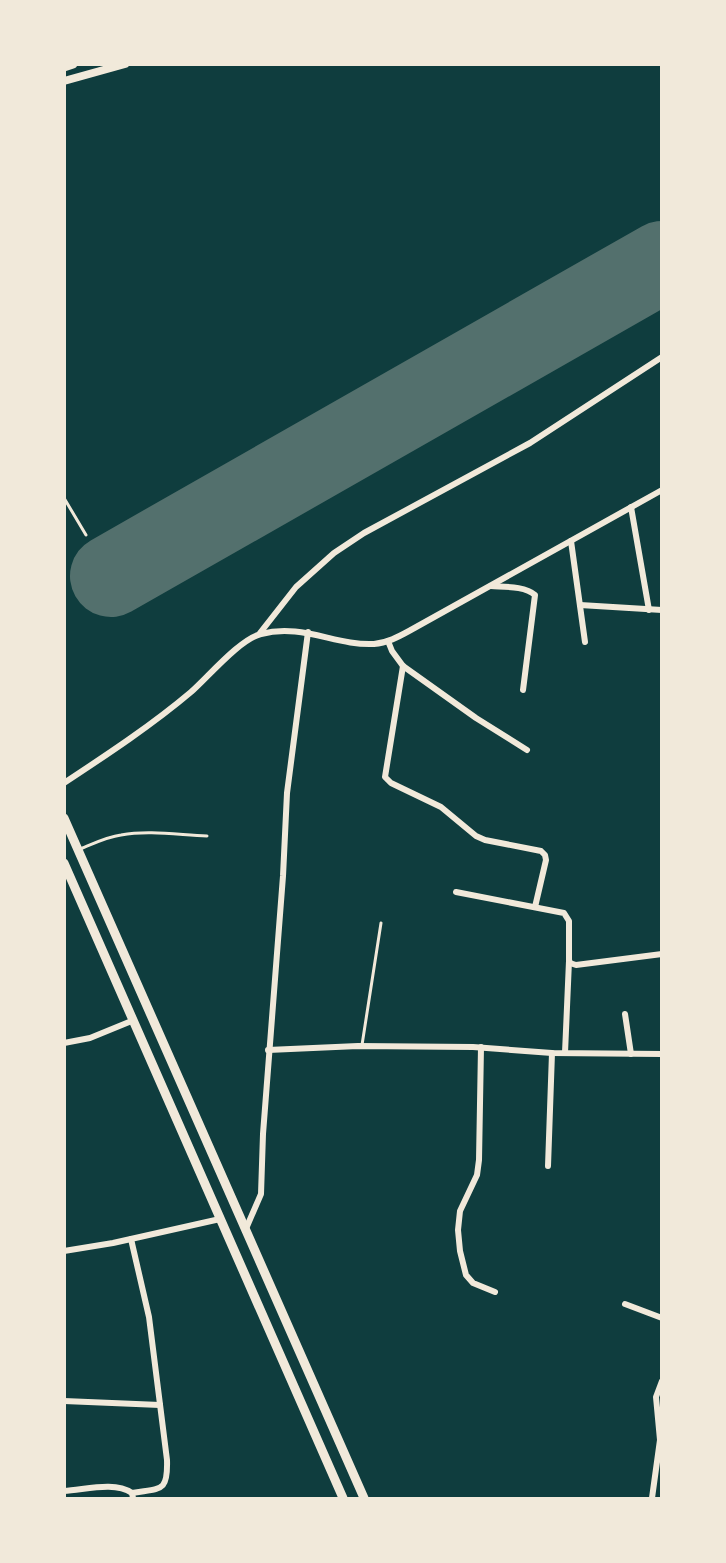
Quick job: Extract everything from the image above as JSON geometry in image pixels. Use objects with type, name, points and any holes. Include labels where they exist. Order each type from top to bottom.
[{"type":"main road","points":[[64,67],[73,64]]},
{"type":"main road","points":[[64,818],[364,1498]]},
{"type":"main road","points":[[64,863],[135,1020],[343,1498]]},
{"type":"street","points":[[64,81],[125,64]]},
{"type":"street","points":[[260,634],[296,587],[318,567],[364,533],[530,443],[662,357]]},
{"type":"street","points":[[64,783],[161,716],[253,637],[276,631],[308,632],[353,643],[375,644],[388,641],[662,490]]},
{"type":"street","points":[[631,507],[649,610]]},
{"type":"street","points":[[571,541],[585,642]]},
{"type":"street","points":[[491,586],[525,590],[534,595],[523,690]]},
{"type":"street","points":[[580,605],[662,610]]},
{"type":"street","points":[[245,1232],[261,1194],[268,1050],[283,876],[287,793],[308,632]]},
{"type":"street","points":[[388,641],[403,666],[476,718],[527,750]]},
{"type":"street","points":[[403,666],[385,777],[391,783],[441,807],[476,836],[485,840],[541,851],[546,860],[535,907]]},
{"type":"street","points":[[456,892],[554,910],[567,916],[569,960],[565,1053]]},
{"type":"street","points":[[569,960],[570,963],[576,965],[662,954]]},
{"type":"street","points":[[625,1014],[631,1054]]},
{"type":"street","points":[[64,1043],[90,1038],[135,1020]]},
{"type":"street","points":[[268,1050],[362,1046],[481,1047],[552,1053],[662,1054]]},
{"type":"street","points":[[481,1047],[479,1160],[477,1175],[460,1211],[458,1230],[466,1275],[473,1283],[495,1292]]},
{"type":"street","points":[[548,1166],[552,1053]]},
{"type":"street","points":[[64,1251],[220,1219]]},
{"type":"street","points":[[67,1498],[65,1491],[107,1487],[127,1489],[133,1496],[158,1489],[167,1479],[167,1460],[149,1317],[130,1239]]},
{"type":"street","points":[[625,1304],[662,1318]]},
{"type":"street","points":[[652,1498],[660,1440],[656,1397],[662,1381]]},
{"type":"street","points":[[64,1401],[160,1405]]},
{"type":"lane","points":[[64,498],[86,535]]},
{"type":"lane","points":[[79,850],[108,838],[137,833],[207,836]]},
{"type":"lane","points":[[362,1046],[381,923]]},
{"type":"runway","points":[[111,576],[662,262]]}]
